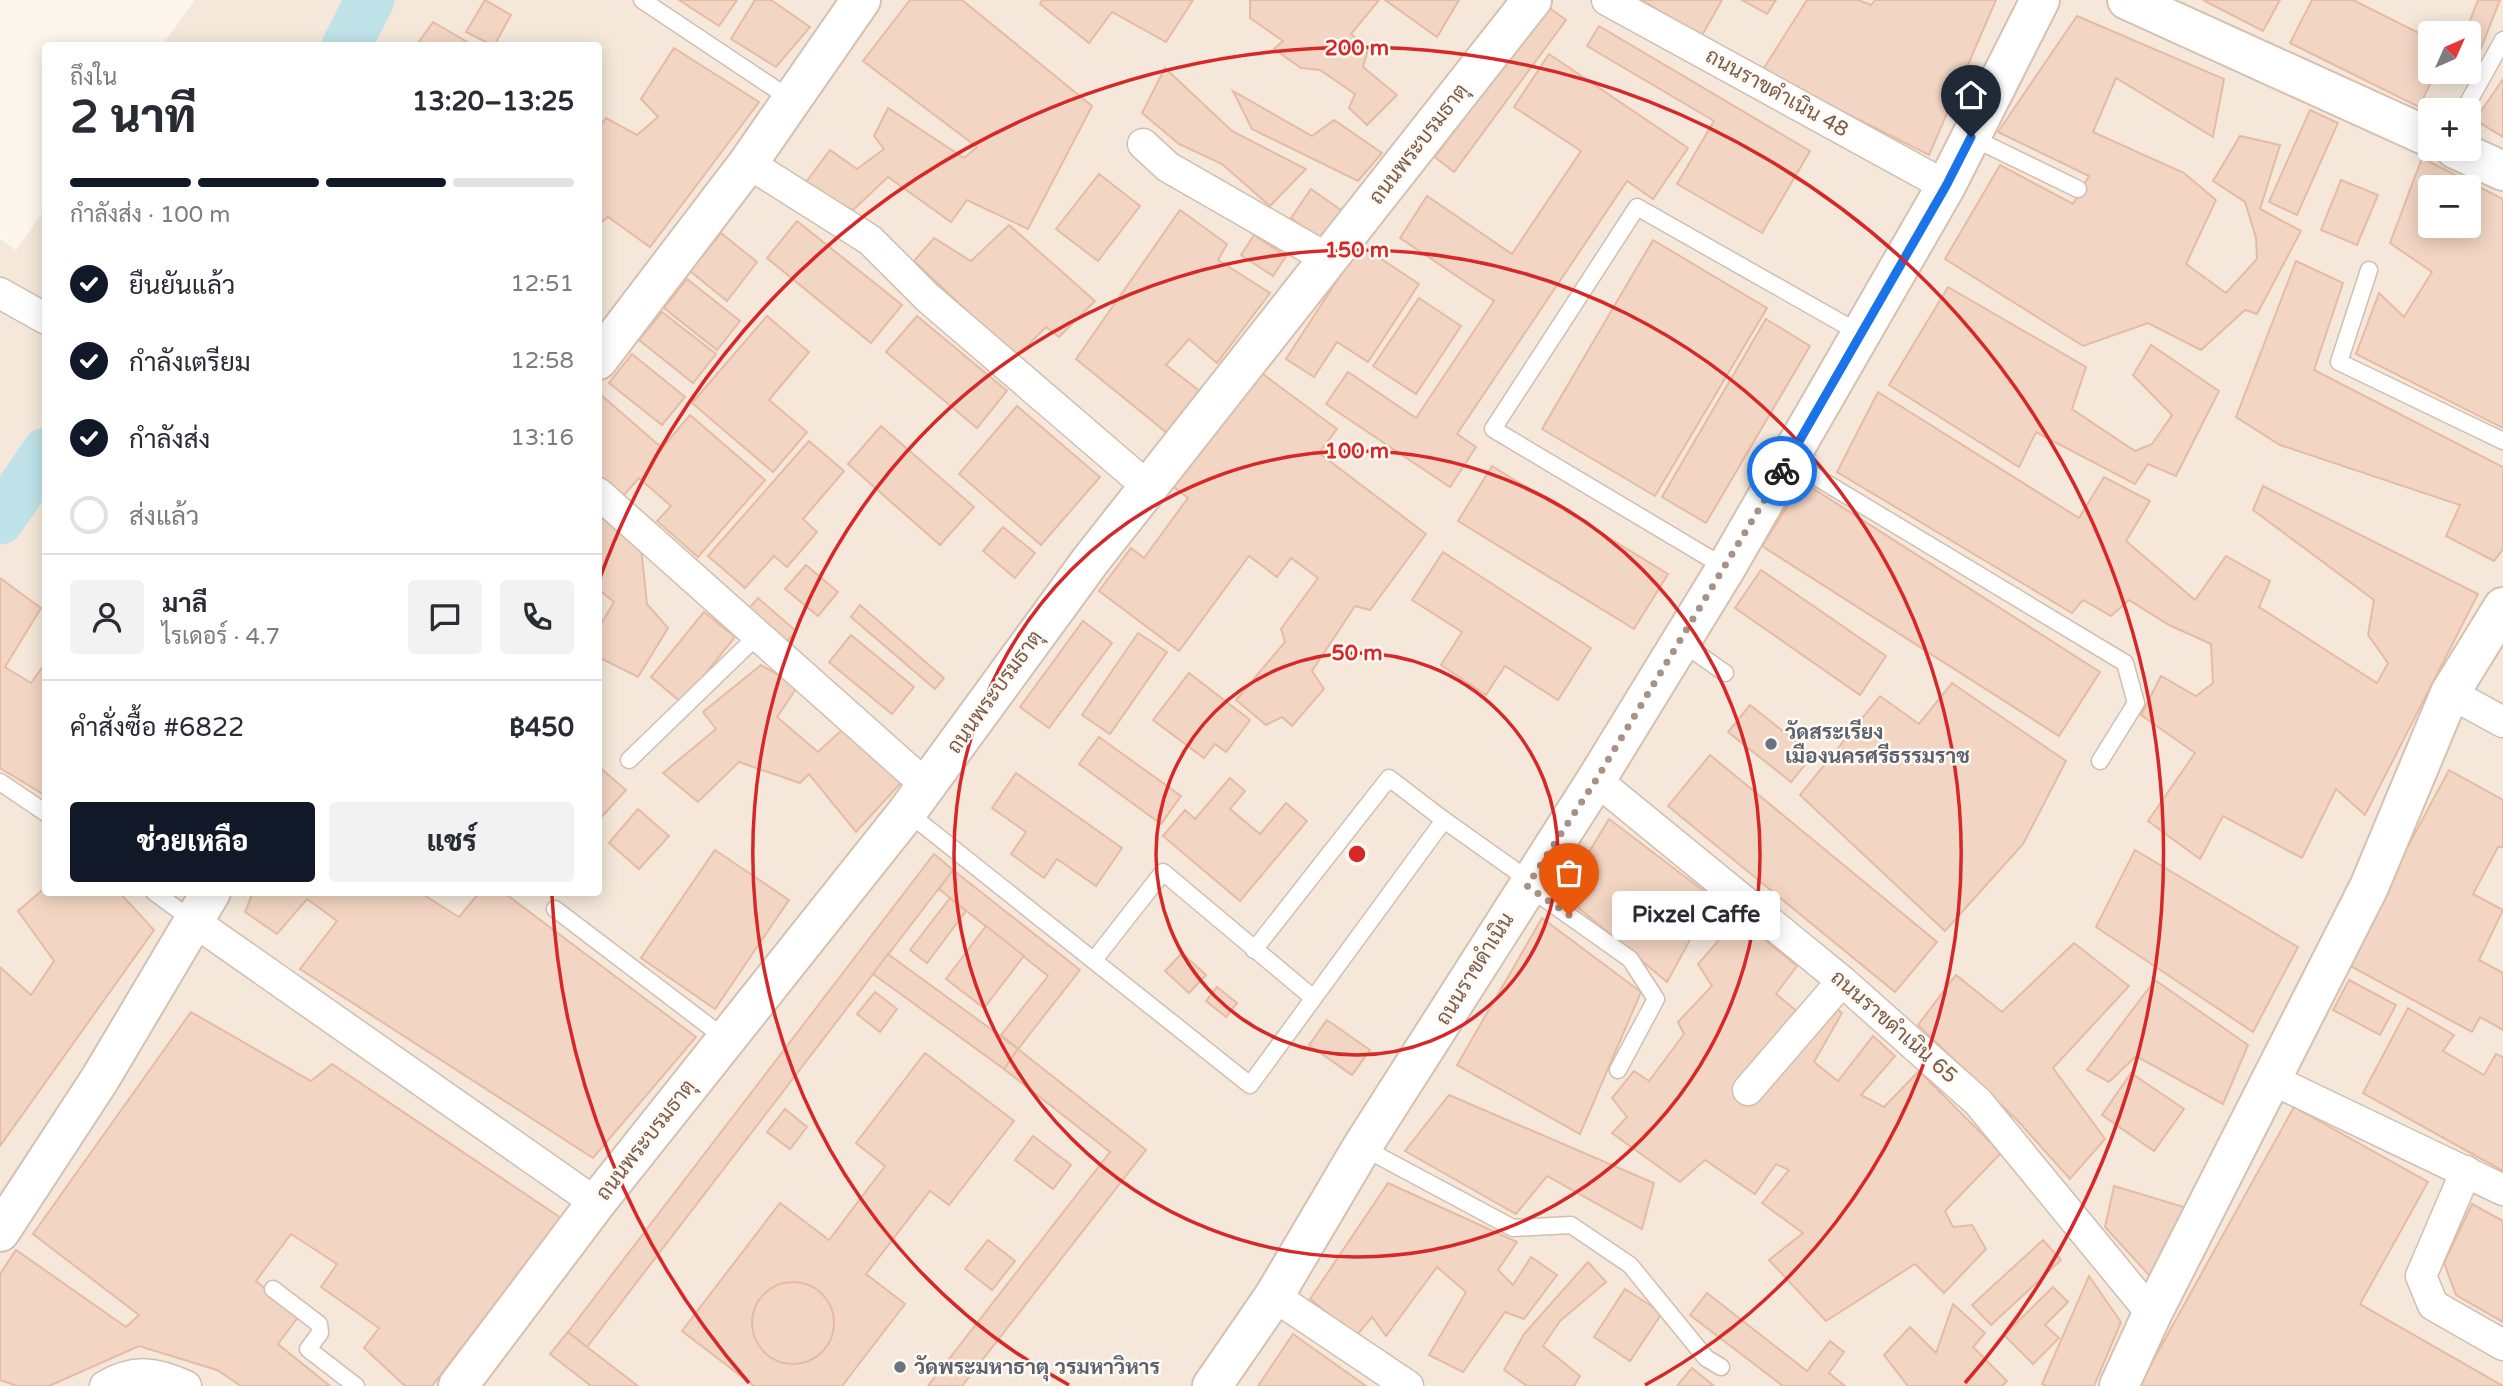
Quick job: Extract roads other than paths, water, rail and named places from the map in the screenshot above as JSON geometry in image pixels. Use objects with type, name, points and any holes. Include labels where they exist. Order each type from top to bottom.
[{"type":"street","points":[[602,355],[748,163],[861,0]]},
{"type":"street","name":"ถนนราขดำเนิน 48","points":[[1607,0],[1946,186]]},
{"type":"street","name":"ถนนราขดำเนิน","points":[[1212,1386],[1275,1296],[1363,1147],[1596,780],[1726,568],[1946,186],[2040,0]]},
{"type":"street","points":[[2127,0],[2418,132]]},
{"type":"street","name":"ถนนพระบรมธาตุ","points":[[458,1386],[596,1203],[917,799],[1148,487],[1328,259],[1521,4]]},
{"type":"street","points":[[1143,144],[1168,167],[1328,259]]},
{"type":"street","points":[[2481,161],[2503,171]]},
{"type":"street","points":[[748,163],[870,240],[928,298],[1148,487]]},
{"type":"street","points":[[0,293],[42,317]]},
{"type":"street","points":[[602,497],[758,635],[917,799]]},
{"type":"street","points":[[2119,1386],[2152,1314],[2369,887],[2450,693],[2503,607]]},
{"type":"street","points":[[2450,693],[2503,722]]},
{"type":"street","name":"ถนนราขดำเนิน 65","points":[[1596,780],[1842,981],[1978,1102],[2152,1314]]},
{"type":"street","points":[[4,1218],[100,1079],[203,907],[596,1203]]},
{"type":"street","points":[[1748,1090],[1842,981]]},
{"type":"street","points":[[2271,1079],[2503,1190]]},
{"type":"street","points":[[2466,1171],[2421,1276],[2433,1305],[2503,1345]]},
{"type":"street","points":[[1275,1296],[1408,1386]]},
{"type":"street","points":[[105,1386],[123,1376],[161,1374],[186,1386]]},
{"type":"lane","points":[[642,0],[792,100]]},
{"type":"lane","points":[[2470,98],[2503,40]]},
{"type":"lane","points":[[1971,137],[2078,189]]},
{"type":"lane","points":[[1726,568],[1493,429],[1637,208],[1861,334]]},
{"type":"lane","points":[[2369,270],[2339,362],[2503,441]]},
{"type":"lane","points":[[1788,460],[2125,663],[2136,703],[2100,761]]},
{"type":"lane","points":[[629,760],[758,635]]},
{"type":"lane","points":[[1681,642],[1725,673]]},
{"type":"lane","points":[[1254,950],[1389,778],[1630,959],[1656,999],[1618,1070]]},
{"type":"lane","points":[[0,782],[42,810]]},
{"type":"lane","points":[[917,799],[1094,960],[1250,1085],[1444,820]]},
{"type":"lane","points":[[1094,960],[1163,872],[1312,997]]},
{"type":"lane","points":[[167,896],[203,907]]},
{"type":"lane","points":[[555,909],[726,1039]]},
{"type":"lane","points":[[1363,1147],[1513,1228],[1571,1225],[1630,1265],[1706,1358],[1721,1367]]},
{"type":"lane","points":[[273,1289],[319,1324],[320,1333],[309,1349],[356,1386]]},
{"type":"waterway","points":[[348,42],[370,0]]},
{"type":"waterway","points":[[0,520],[42,458]]},
{"type":"place","name":"วัดสระเรียง เมืองนครศรีธรรมราช","points":[[1771,744]]},
{"type":"place","name":"Pixzel Caffe","points":[[1569,915]]},
{"type":"place","name":"วัดพระมหาธาตุ วรมหาวิหาร","points":[[900,1367]]}]
